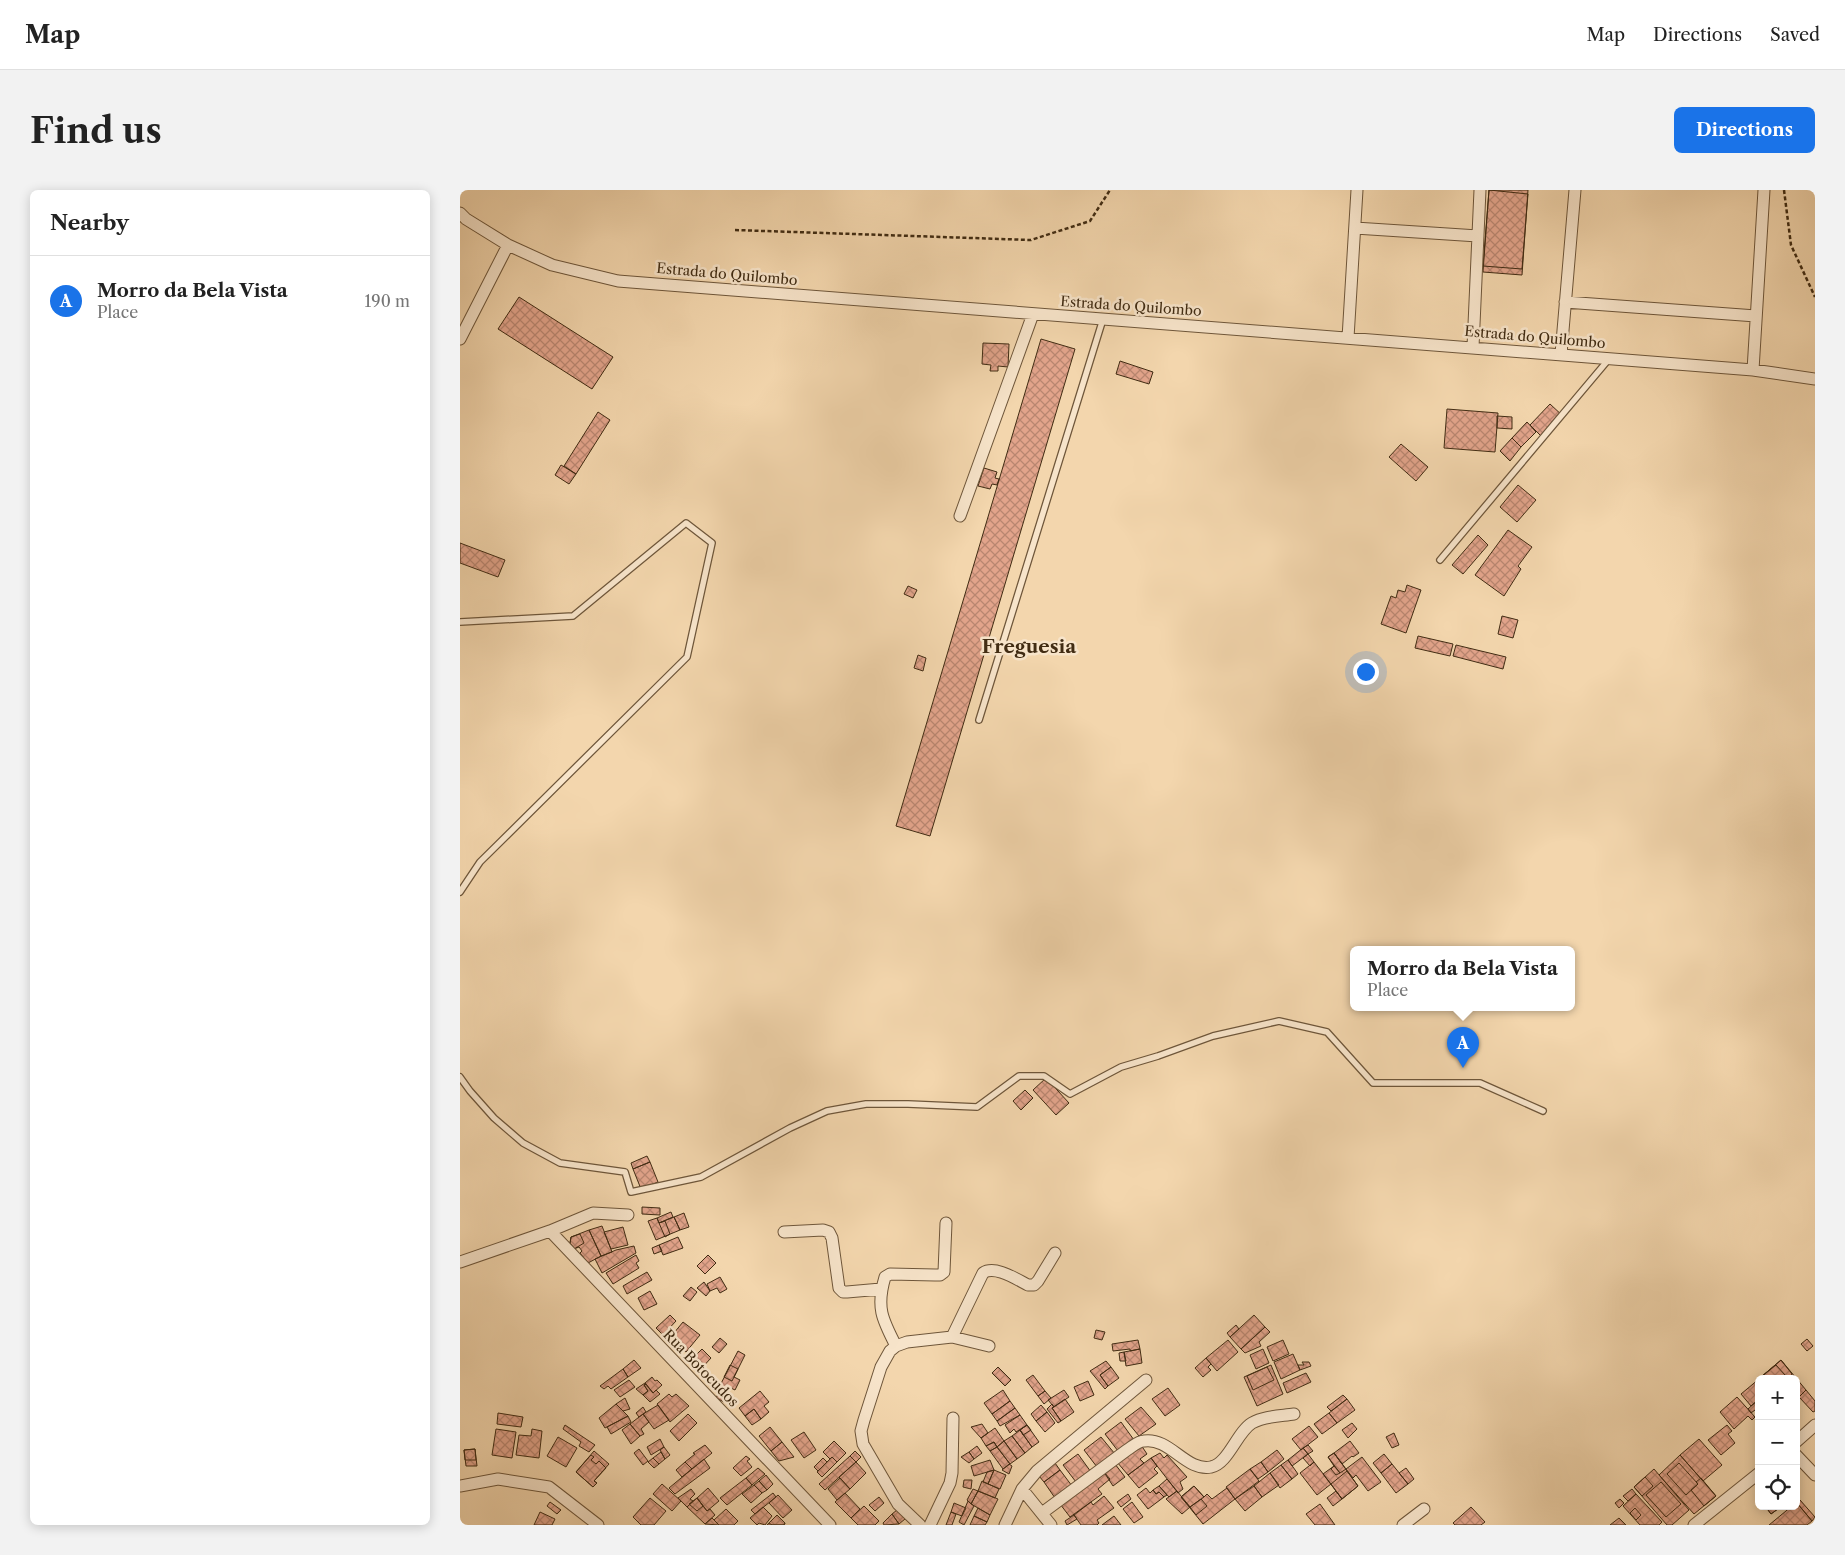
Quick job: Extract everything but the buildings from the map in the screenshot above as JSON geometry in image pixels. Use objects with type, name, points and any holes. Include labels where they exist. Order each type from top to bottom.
[{"type":"street","points":[[1348,338],[1357,190]]},
{"type":"street","points":[[1473,347],[1480,190]]},
{"type":"street","points":[[1561,354],[1575,190]]},
{"type":"street","points":[[1753,370],[1764,190]]},
{"type":"street","name":"Estrada do Quilombo","points":[[460,213],[466,219],[508,245],[552,265],[618,281],[1610,358],[1753,370],[1815,380]]},
{"type":"street","points":[[1355,228],[1478,236]]},
{"type":"street","points":[[460,340],[508,245]]},
{"type":"street","points":[[1565,302],[1756,316]]},
{"type":"street","points":[[960,516],[1033,314]]},
{"type":"street","points":[[460,1262],[550,1231],[593,1212],[628,1215]]},
{"type":"street","points":[[896,1346],[883,1321],[880,1306],[881,1289],[885,1277],[890,1274],[940,1275],[944,1272],[946,1223]]},
{"type":"street","points":[[784,1232],[823,1230],[829,1232],[832,1238],[839,1288],[843,1292],[881,1289]]},
{"type":"street","name":"Rua Botocudos","points":[[550,1231],[830,1525]]},
{"type":"street","points":[[952,1337],[983,1274],[988,1270],[995,1270],[1028,1285],[1034,1285],[1056,1253]]},
{"type":"street","points":[[920,1525],[898,1504],[862,1444],[861,1431],[881,1367],[896,1346],[907,1342],[952,1337],[989,1346]]},
{"type":"street","points":[[1006,1525],[1022,1489],[1037,1471],[1146,1380]]},
{"type":"street","points":[[1042,1513],[1142,1441],[1156,1442],[1170,1448],[1193,1464],[1209,1468],[1218,1465],[1238,1437],[1252,1423],[1268,1418],[1294,1414]]},
{"type":"street","points":[[930,1525],[950,1483],[952,1473],[953,1418]]},
{"type":"street","points":[[1800,1438],[1815,1424]]},
{"type":"street","points":[[1800,1459],[1815,1475]]},
{"type":"street","points":[[1694,1525],[1755,1476]]},
{"type":"street","points":[[460,1486],[498,1480],[549,1487],[598,1525]]},
{"type":"street","points":[[1022,1489],[1051,1525]]},
{"type":"street","points":[[1403,1525],[1424,1509]]},
{"type":"lane","points":[[979,720],[1103,319]]},
{"type":"lane","points":[[1440,560],[1610,358]]},
{"type":"lane","points":[[460,622],[573,616],[686,523],[712,543],[687,657],[480,862],[460,892]]},
{"type":"lane","points":[[460,1077],[494,1118],[523,1143],[560,1163],[625,1172],[631,1192],[701,1177],[790,1128],[827,1111],[866,1104],[977,1107],[1019,1076],[1044,1076],[1070,1094],[1121,1067],[1213,1036],[1279,1021],[1327,1032],[1373,1083],[1480,1083],[1543,1111]]},
{"type":"path","points":[[735,230],[1031,240],[1090,221],[1110,190]]},
{"type":"path","points":[[1784,190],[1791,245],[1815,297]]},
{"type":"place","name":"Morro da Bela Vista","points":[[1463,1068]]},
{"type":"district","name":"Freguesia","points":[[1029,646]]}]
